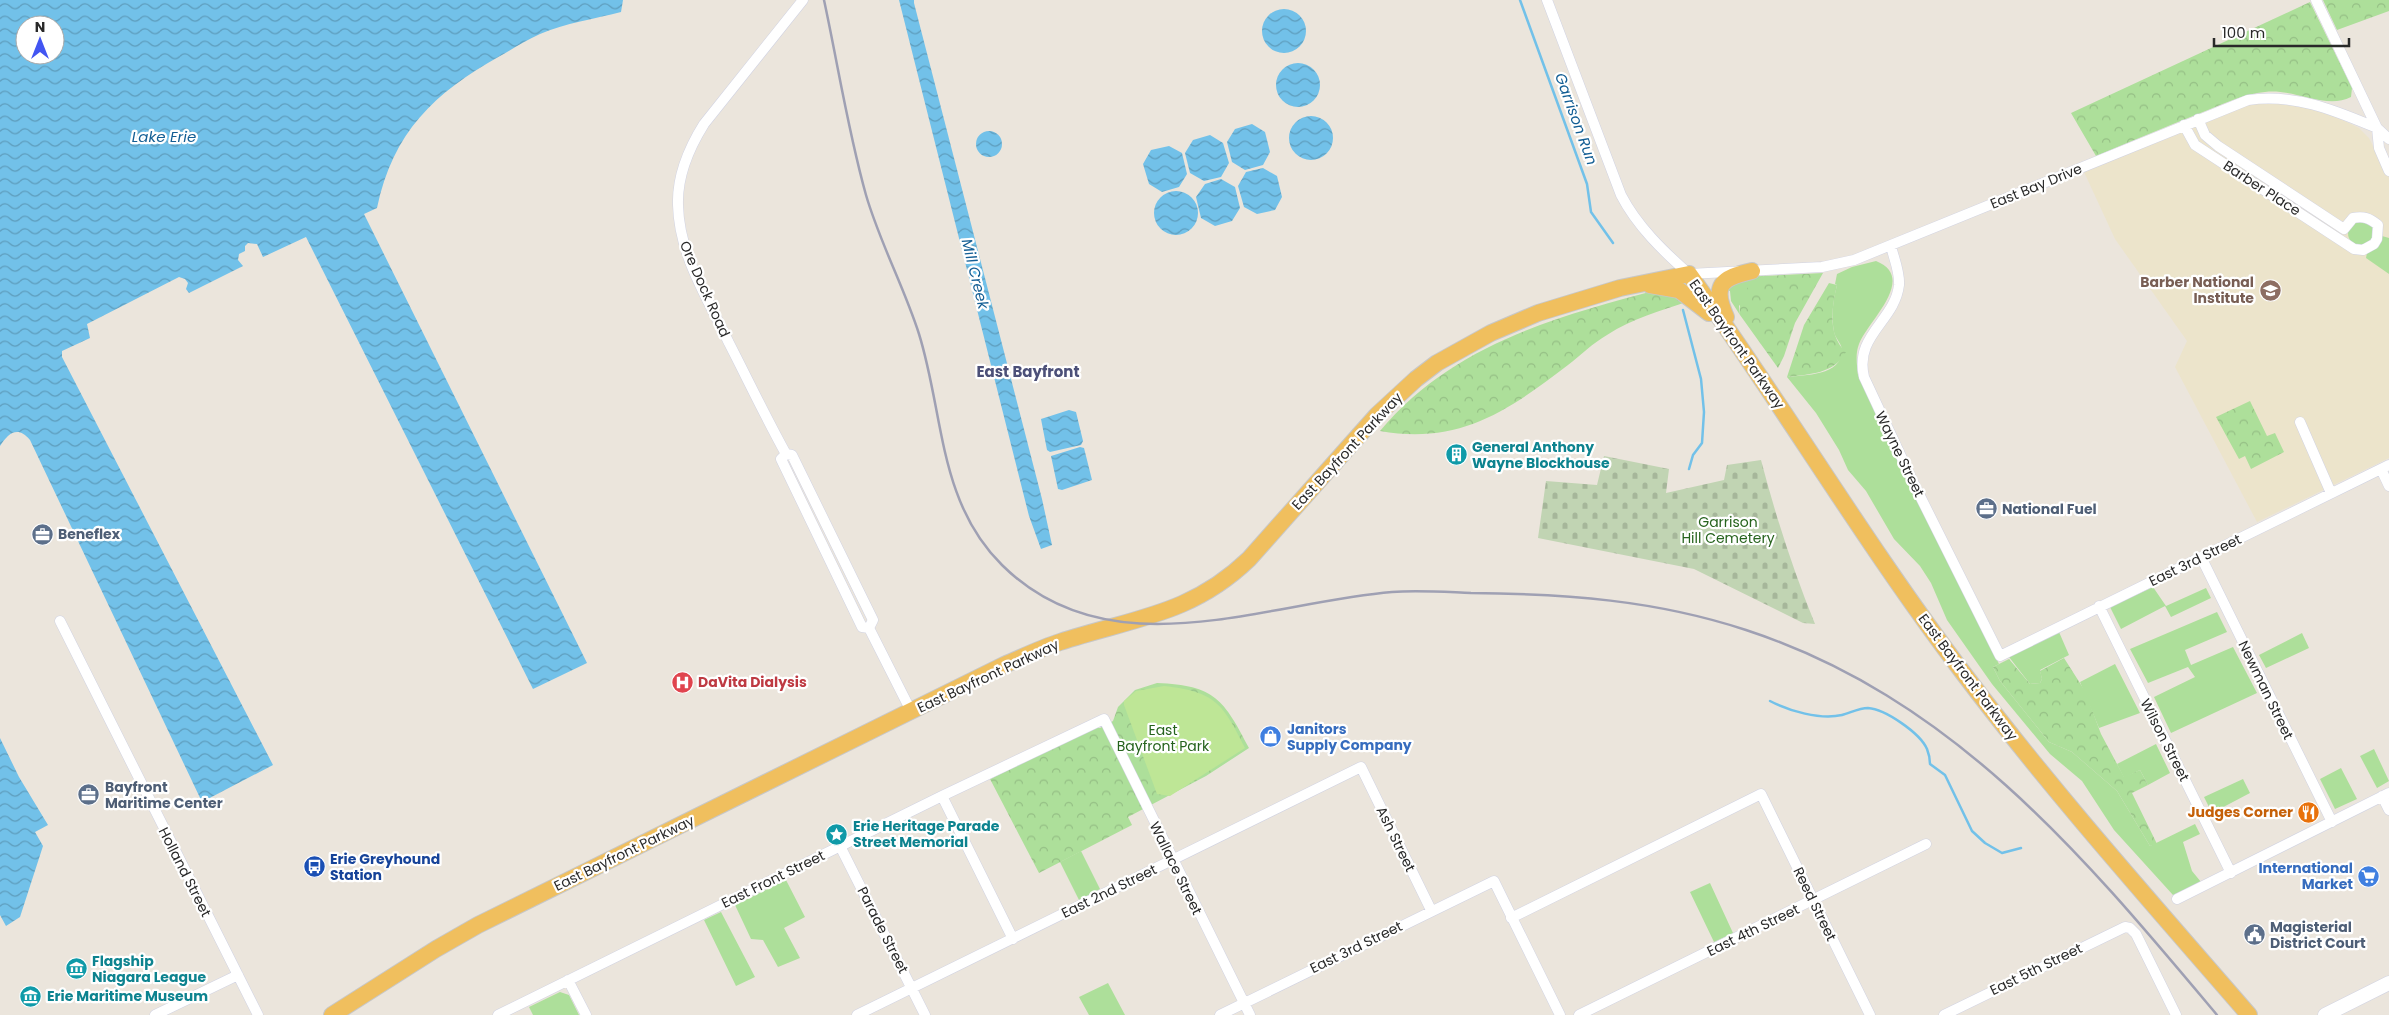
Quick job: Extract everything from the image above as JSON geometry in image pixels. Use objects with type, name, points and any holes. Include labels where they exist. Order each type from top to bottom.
[{"type":"highway","points":[[1736,340],[1719,301],[1720,288],[1728,277],[1752,271]]},
{"type":"highway","name":"East Bayfront Parkway","points":[[332,1015],[436,949],[478,925],[1038,650],[1152,616],[1203,594],[1226,579],[1249,558],[1377,416],[1416,379],[1437,363],[1463,347],[1515,322],[1633,285],[1688,274],[1736,340],[1963,672],[2040,772],[2248,1015]]},
{"type":"highway","points":[[1633,285],[1659,285],[1679,290],[1704,308],[1736,340]]},
{"type":"main road","points":[[2325,1015],[2389,983]]},
{"type":"street","name":"Ore Dock Road","points":[[803,0],[700,130],[687,156],[678,203],[681,236],[694,270],[786,454],[781,459],[836,574],[862,627],[869,628],[912,711]]},
{"type":"street","points":[[1547,0],[1621,196],[1634,218],[1688,274]]},
{"type":"street","points":[[2316,0],[2378,128],[2389,139]]},
{"type":"street","name":"East Bay Drive","points":[[1688,274],[1840,265],[1891,246],[2248,100],[2276,97],[2305,102],[2378,128]]},
{"type":"street","name":"Barber Place","points":[[2184,125],[2195,145],[2347,244],[2358,250],[2371,247],[2377,239],[2378,225],[2368,218],[2353,218],[2344,229],[2218,146],[2205,135],[2198,119]]},
{"type":"street","points":[[2378,128],[2379,148],[2389,171]]},
{"type":"street","points":[[2344,229],[2347,244]]},
{"type":"street","name":"Wayne Street","points":[[1891,246],[1899,275],[1898,290],[1891,306],[1871,334],[1865,347],[1862,361],[1864,377],[1914,484],[2000,656]]},
{"type":"street","points":[[2300,422],[2332,493]]},
{"type":"street","points":[[2385,467],[2389,486]]},
{"type":"street","name":"East 3rd Street","points":[[2000,656],[2385,467]]},
{"type":"street","name":"Newman Street","points":[[2201,557],[2332,822]]},
{"type":"street","name":"Wilson Street","points":[[2099,606],[2231,873]]},
{"type":"street","name":"Holland Street","points":[[60,621],[258,1015]]},
{"type":"street","name":"East Front Street","points":[[498,1015],[942,796],[1104,719]]},
{"type":"street","name":"Wallace Street","points":[[1104,719],[1250,1015]]},
{"type":"street","name":"East 2nd Street","points":[[857,1015],[1361,767]]},
{"type":"street","name":"Ash Street","points":[[1361,767],[1431,910]]},
{"type":"street","name":"Reed Street","points":[[1511,918],[1761,794],[1870,1015]]},
{"type":"street","points":[[2177,899],[2386,795],[2389,810]]},
{"type":"street","points":[[942,796],[1013,939]]},
{"type":"street","name":"East 4th Street","points":[[1579,1015],[1926,844]]},
{"type":"street","name":"Parade Street","points":[[840,846],[925,1015]]},
{"type":"street","name":"East 3rd Street","points":[[1220,1015],[1431,910],[1494,881],[1511,918]]},
{"type":"street","points":[[1511,918],[1560,1015]]},
{"type":"street","name":"East 5th Street","points":[[1944,1015],[2121,927],[2128,927],[2136,934],[2176,1015]]},
{"type":"street","points":[[155,1015],[238,975]]},
{"type":"street","points":[[568,980],[586,1015]]},
{"type":"shaded area","name":"Barber National Institute","points":[[2287,101],[2337,117],[2359,128],[2369,138],[2389,178],[2389,458],[2257,522],[2175,367],[2187,341],[2115,239],[2084,172],[2231,110],[2256,103]]},
{"type":"green space","points":[[2323,0],[2389,0],[2389,11],[2337,30]]},
{"type":"green space","points":[[2310,2],[2352,88],[2351,97],[2331,101],[2276,92],[2249,95],[2096,156],[2071,113]]},
{"type":"green space","points":[[2361,220],[2370,224],[2374,233],[2370,242],[2361,246],[2352,242],[2348,233],[2352,224]]},
{"type":"green space","points":[[2382,236],[2389,238],[2389,274],[2366,258],[2367,253]]},
{"type":"green space","points":[[1876,261],[1888,269],[1892,278],[1891,289],[1887,300],[1859,344],[1857,356],[1858,375],[1999,664],[1993,667],[2000,681],[2049,742],[2072,752],[2117,791],[2150,846],[2195,824],[2200,834],[2183,842],[2192,871],[2201,882],[2173,895],[2114,830],[2082,781],[2050,754],[1992,684],[1947,620],[1931,583],[1920,566],[1894,539],[1866,491],[1848,470],[1839,450],[1816,413],[1787,377],[1821,372],[1836,365],[1842,350],[1835,334],[1833,320],[1837,274],[1852,267]]},
{"type":"green space","points":[[1823,273],[1795,323],[1778,368],[1740,315],[1740,298],[1752,282],[1764,276]]},
{"type":"green space","points":[[1773,275],[1764,276],[1739,306],[1740,315],[1731,301],[1730,291],[1726,290],[1728,287],[1750,277]]},
{"type":"green space","points":[[1829,283],[1837,285],[1832,320],[1833,329],[1840,345],[1846,352],[1835,365],[1821,372],[1787,377],[1804,325]]},
{"type":"green space","points":[[1657,290],[1689,301],[1647,315],[1617,329],[1597,342],[1546,382],[1503,410],[1481,421],[1434,433],[1408,434],[1380,431],[1408,402],[1439,377],[1472,356],[1506,339],[1543,324],[1580,311]]},
{"type":"green space","points":[[2250,401],[2267,436],[2275,433],[2284,452],[2251,469],[2245,456],[2239,459],[2216,417]]},
{"type":"green space","name":"Garrison Hill Cemetery","points":[[1604,456],[1669,469],[1666,493],[1724,480],[1727,465],[1761,460],[1785,543],[1815,624],[1803,623],[1694,569],[1538,538],[1546,481],[1597,485]]},
{"type":"green space","points":[[2153,587],[2166,606],[2206,588],[2211,598],[2171,617],[2165,606],[2121,629],[2110,607]]},
{"type":"green space","points":[[2217,612],[2227,632],[2185,650],[2191,665],[2233,647],[2257,693],[2171,733],[2154,697],[2195,677],[2188,667],[2148,683],[2130,649]]},
{"type":"green space","points":[[2059,632],[2069,655],[2040,670],[2042,679],[2040,683],[2030,684],[2009,657]]},
{"type":"green space","points":[[2302,633],[2309,648],[2266,668],[2259,655]]},
{"type":"green space","points":[[2064,658],[2085,691],[2101,734],[2124,777],[2140,770],[2148,785],[2132,793],[2157,844],[2150,846],[2117,791],[2072,752],[2049,742],[2000,681],[1993,667],[2009,659],[2030,684],[2040,683],[2042,679],[2040,671]]},
{"type":"green space","points":[[2115,664],[2140,713],[2099,728],[2080,682]]},
{"type":"green space","name":"East Bayfront Park","points":[[1157,683],[1192,687],[1215,698],[1232,718],[1249,748],[1206,776],[1128,817],[1132,825],[1039,873],[990,779],[1093,728],[1100,728],[1113,721],[1118,707],[1135,690]]},
{"type":"green space","points":[[1164,686],[1195,692],[1215,702],[1230,720],[1245,748],[1170,796],[1157,794],[1124,705],[1124,701],[1136,691]]},
{"type":"green space","points":[[2156,744],[2170,773],[2148,785],[2140,770],[2124,778],[2117,764]]},
{"type":"green space","points":[[2374,749],[2389,781],[2377,788],[2360,756]]},
{"type":"green space","points":[[2341,768],[2357,799],[2335,809],[2320,779]]},
{"type":"green space","points":[[2243,779],[2250,793],[2212,813],[2204,797]]},
{"type":"green space","points":[[1081,851],[1100,889],[1079,900],[1060,862]]},
{"type":"green space","points":[[786,880],[805,917],[784,928],[800,958],[778,967],[763,940],[751,939],[735,905]]},
{"type":"green space","points":[[1710,883],[1733,933],[1714,942],[1690,892]]},
{"type":"green space","points":[[721,912],[755,977],[736,986],[704,920]]},
{"type":"green space","points":[[1108,983],[1125,1015],[1089,1015],[1079,997]]},
{"type":"green space","points":[[560,992],[569,995],[579,1015],[533,1015],[529,1007]]},
{"type":"water","name":"Lake Erie","points":[[0,0],[623,0],[621,12],[570,24],[540,34],[476,70],[436,100],[406,136],[394,157],[384,181],[377,208],[364,214],[587,663],[533,689],[306,237],[263,257],[257,244],[248,243],[245,246],[245,251],[239,254],[238,260],[243,266],[189,293],[186,289],[188,283],[185,279],[179,277],[87,324],[90,338],[62,351],[62,357],[273,765],[202,802],[30,440],[26,435],[17,432],[6,437],[0,446]]},
{"type":"water","name":"Mill Creek","points":[[899,0],[914,0],[1042,499],[1052,545],[1041,549],[1029,516]]},
{"type":"water","points":[[1280,9],[1288,9],[1300,15],[1306,31],[1300,47],[1288,53],[1280,53],[1268,47],[1262,35],[1262,27],[1268,15]]},
{"type":"water","points":[[1302,63],[1314,69],[1319,76],[1319,94],[1314,101],[1307,106],[1294,107],[1286,104],[1279,97],[1276,81],[1279,73],[1286,66]]},
{"type":"water","points":[[1315,116],[1327,122],[1332,129],[1332,147],[1327,154],[1320,159],[1307,160],[1299,157],[1292,150],[1289,134],[1292,126],[1299,119]]},
{"type":"water","points":[[1252,124],[1265,132],[1270,152],[1263,165],[1245,170],[1232,162],[1227,142],[1235,129]]},
{"type":"water","points":[[989,131],[998,135],[1002,144],[998,153],[989,157],[980,153],[976,144],[980,135]]},
{"type":"water","points":[[1210,135],[1223,143],[1229,163],[1221,177],[1204,181],[1190,173],[1185,153],[1193,140]]},
{"type":"water","points":[[1169,146],[1182,153],[1187,174],[1179,187],[1162,192],[1149,184],[1143,164],[1151,150]]},
{"type":"water","points":[[1263,168],[1277,176],[1282,197],[1275,210],[1257,214],[1244,207],[1238,186],[1246,172]]},
{"type":"water","points":[[1221,179],[1235,187],[1240,208],[1232,221],[1215,226],[1201,218],[1196,197],[1205,184]]},
{"type":"water","points":[[1176,191],[1188,195],[1194,201],[1198,213],[1194,225],[1188,231],[1176,235],[1164,231],[1158,225],[1154,213],[1158,201],[1164,195]]},
{"type":"water","points":[[1069,410],[1076,412],[1083,441],[1081,445],[1050,452],[1047,450],[1041,419]]},
{"type":"water","points":[[1080,447],[1084,448],[1092,480],[1062,490],[1058,489],[1051,456]]},
{"type":"water","points":[[0,738],[19,777],[48,825],[35,832],[43,846],[20,917],[6,926],[0,915]]},
{"type":"waterway","name":"Garrison Run","points":[[1520,0],[1587,184],[1591,212],[1613,243]]},
{"type":"waterway","name":"Garrison Run","points":[[1683,310],[1701,379],[1704,412],[1702,443],[1693,455],[1689,469]]},
{"type":"waterway","name":"Garrison Run","points":[[1770,701],[1795,711],[1815,715],[1842,715],[1868,708],[1875,709],[1892,717],[1910,729],[1923,743],[1927,749],[1930,764],[1945,775],[1972,831],[1985,843],[2002,853],[2021,848]]},
{"type":"railway","points":[[824,0],[848,122],[866,195],[919,334],[954,485],[966,514],[981,540],[1002,565],[1044,597],[1090,616],[1139,623],[1189,623],[1240,617],[1342,598],[1392,592],[1422,591],[1542,595],[1644,605],[1712,620],[1746,630],[1820,659],[1888,696],[1950,739],[2008,788],[2063,840],[2116,896],[2217,1015]]},
{"type":"place","name":"Barber National Institute","points":[[2270,290]]},
{"type":"place","name":"General Anthony Wayne Blockhouse","points":[[1456,455]]},
{"type":"place","name":"National Fuel","points":[[1986,509]]},
{"type":"place","name":"Beneflex","points":[[42,534]]},
{"type":"place","name":"DaVita Dialysis","points":[[682,682]]},
{"type":"place","name":"Janitors Supply Company","points":[[1271,737]]},
{"type":"place","name":"Bayfront Maritime Center","points":[[89,795]]},
{"type":"place","name":"Judges Corner","points":[[2309,812]]},
{"type":"place","name":"Erie Heritage Parade Street Memorial","points":[[837,834]]},
{"type":"place","name":"Erie Greyhound Station","points":[[314,867]]},
{"type":"place","name":"International Market","points":[[2369,876]]},
{"type":"place","name":"Magisterial District Court","points":[[2254,935]]},
{"type":"place","name":"Flagship Niagara League","points":[[76,969]]},
{"type":"place","name":"Erie Maritime Museum","points":[[31,996]]},
{"type":"district","name":"East Bayfront","points":[[1028,372]]}]
